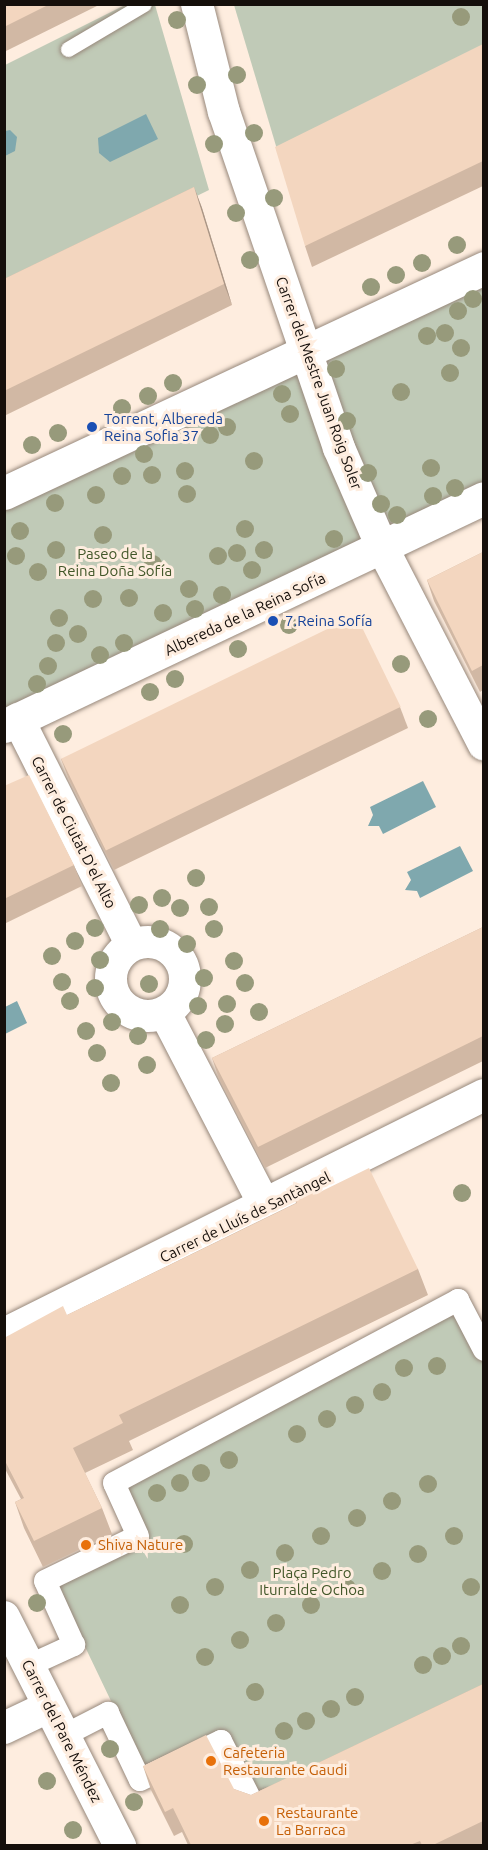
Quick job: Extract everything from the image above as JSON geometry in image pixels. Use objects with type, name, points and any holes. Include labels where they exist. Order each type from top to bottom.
[{"type":"street","name":"Carrer del Mestre Juan Roig Soler","points":[[197,4],[224,112],[305,352],[383,549],[483,745]]},
{"type":"street","points":[[4,493],[483,268]]},
{"type":"street","name":"Albereda de la Reina Sofía","points":[[11,722],[383,549],[483,498]]},
{"type":"street","name":"Carrer de Ciutat D'el Alto","points":[[11,722],[131,944]]},
{"type":"street","points":[[150,940],[169,947],[182,961],[186,981],[180,1000],[165,1013],[146,1017],[127,1011],[114,996],[110,976],[116,957],[131,944],[150,940]]},
{"type":"street","points":[[165,1013],[266,1208]]},
{"type":"street","name":"Carrer de Lluís de Santàngel","points":[[4,1334],[266,1208],[483,1095]]},
{"type":"street","points":[[28,1666],[74,1644],[45,1581],[138,1536],[114,1484],[458,1300],[483,1350]]},
{"type":"street","name":"Carrer del Pare Méndez","points":[[4,1617],[120,1845]]},
{"type":"street","points":[[4,1728],[48,1707]]},
{"type":"street","points":[[63,1736],[108,1713],[141,1780],[221,1741],[254,1806],[285,1791]]},
{"type":"lane","points":[[68,50],[144,4]]},
{"type":"green space","points":[[125,5],[155,5],[209,190],[5,290],[5,65]]},
{"type":"green space","points":[[234,5],[483,5],[483,56],[279,156]]},
{"type":"green space","name":"Paseo de la Reina Doña Sofía","points":[[483,276],[483,493],[5,731],[5,498]]},
{"type":"green space","name":"Plaça Pedro Iturralde Ochoa","points":[[459,1309],[483,1357],[483,1688],[258,1796],[145,1772],[54,1582],[145,1539],[123,1489]]},
{"type":"water","points":[[146,114],[158,139],[110,162],[99,153],[98,138]]},
{"type":"water","points":[[10,130],[17,137],[15,151],[5,156],[5,131]]},
{"type":"water","points":[[423,781],[436,807],[383,834],[379,826],[368,826],[373,815],[370,807]]},
{"type":"water","points":[[460,846],[473,871],[420,898],[417,891],[405,890],[411,880],[407,872]]},
{"type":"water","points":[[17,1001],[27,1023],[5,1034],[5,1007]]},
{"type":"building","points":[[4,4],[50,4],[4,27]]},
{"type":"building","points":[[483,44],[483,161],[305,246],[275,147]]},
{"type":"building","points":[[194,187],[224,284],[4,391],[4,279]]},
{"type":"building","points":[[483,552],[483,665],[472,671],[427,580]]},
{"type":"building","points":[[356,615],[401,707],[106,850],[61,759]]},
{"type":"building","points":[[29,775],[74,865],[4,899],[4,786]]},
{"type":"building","points":[[483,927],[483,1036],[258,1147],[212,1058]]},
{"type":"building","points":[[369,1168],[418,1269],[119,1415],[123,1423],[73,1448],[102,1508],[34,1541],[15,1502],[24,1498],[4,1459],[4,1338],[63,1306],[67,1315],[297,1203],[293,1194],[316,1183],[320,1192]]},
{"type":"building","points":[[483,1684],[483,1821],[433,1845],[422,1845],[420,1841],[410,1845],[191,1845],[173,1808],[165,1812],[143,1766],[206,1735],[234,1789],[251,1795]]},
{"type":"place","name":"Torrent, Albereda Reina Sofia 37","points":[[92,427]]},
{"type":"place","name":"7.Reina Sofía","points":[[273,621]]},
{"type":"place","name":"Shiva Nature","points":[[86,1545]]},
{"type":"place","name":"Cafeteria Restaurante Gaudi","points":[[211,1761]]},
{"type":"place","name":"Restaurante La Barraca","points":[[264,1821]]}]
